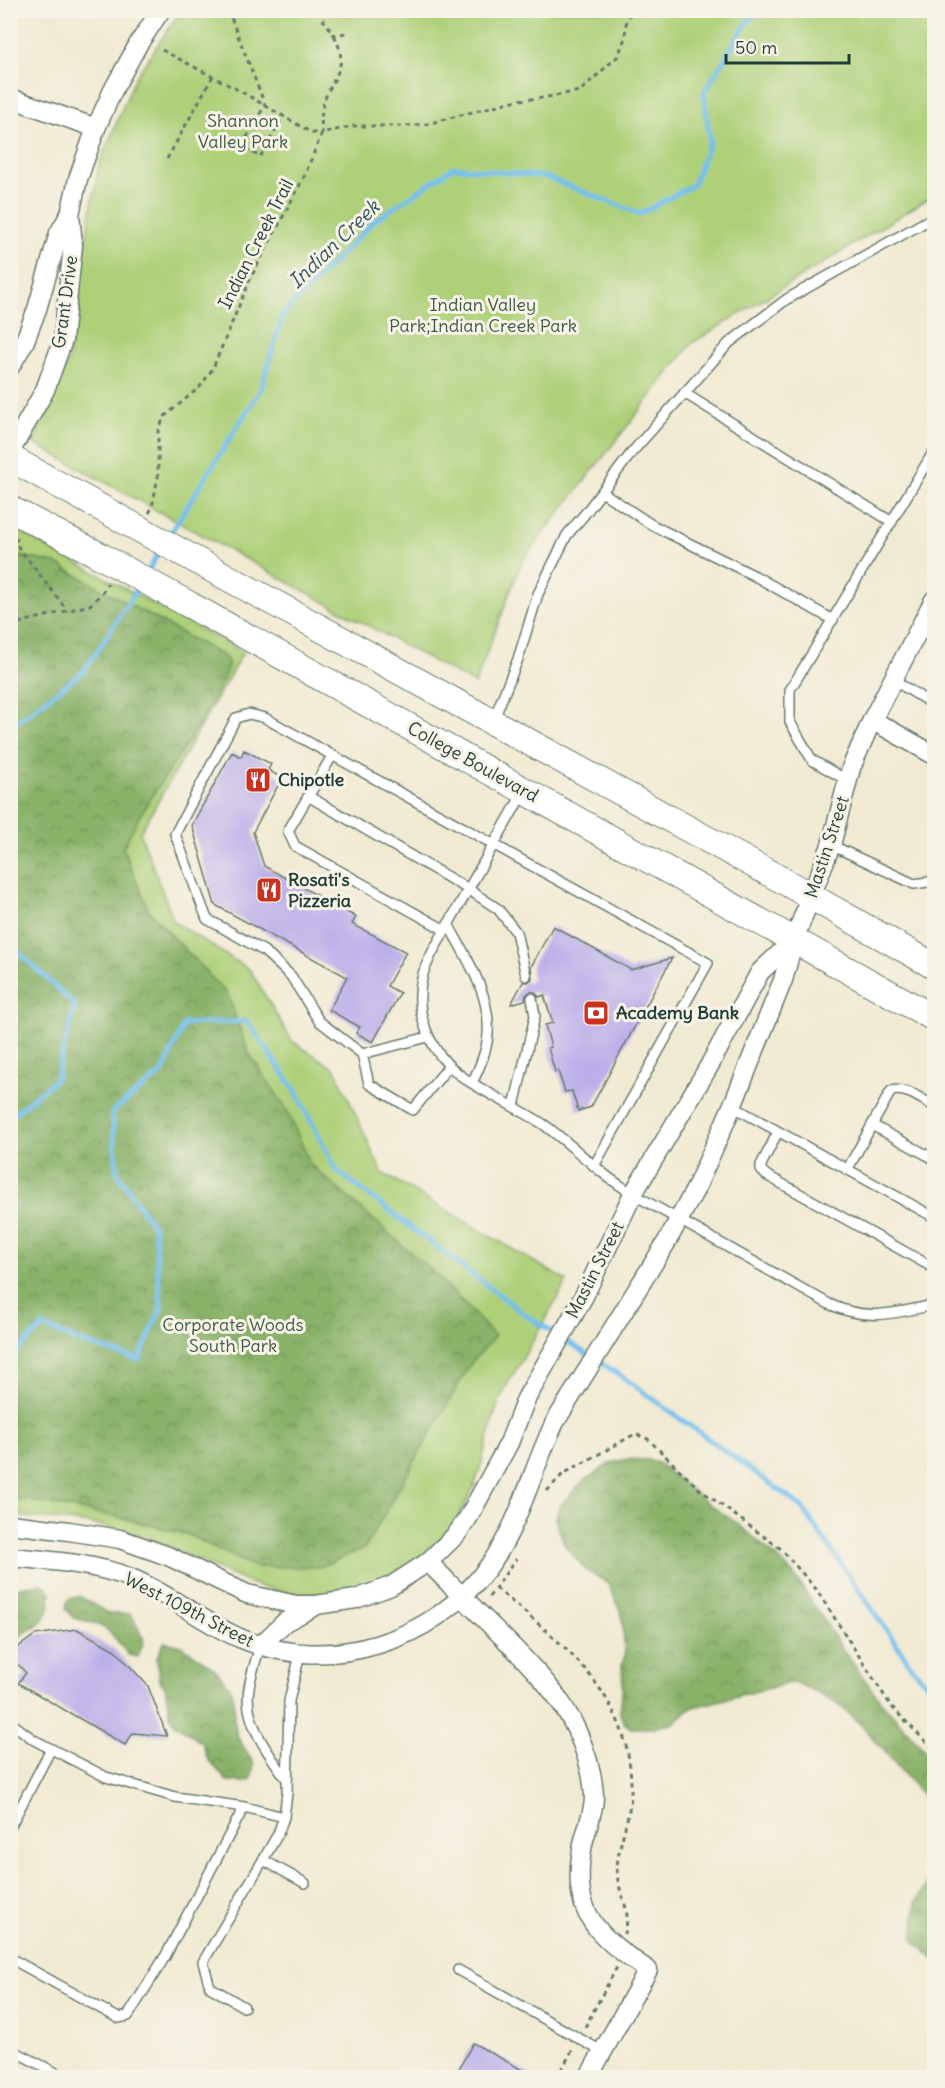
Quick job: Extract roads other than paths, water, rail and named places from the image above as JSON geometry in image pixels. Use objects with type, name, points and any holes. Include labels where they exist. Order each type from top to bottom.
[{"type":"main road","points":[[10,458],[811,896],[934,966]]},
{"type":"main road","name":"College Boulevard","points":[[10,508],[188,604],[934,1018]]},
{"type":"street","name":"Grant Drive","points":[[10,367],[24,343],[37,309],[58,234],[70,213],[78,179],[96,128],[113,90],[139,43],[161,10]]},
{"type":"street","points":[[10,98],[96,128]]},
{"type":"street","name":"Grant Drive","points":[[10,452],[45,390],[63,340],[73,245],[70,213]]},
{"type":"street","name":"Mastin Street","points":[[462,1596],[489,1567],[501,1548],[543,1446],[578,1384],[679,1220],[732,1106],[783,980],[794,940],[831,845],[850,768],[934,600]]},
{"type":"street","points":[[872,720],[934,755]]},
{"type":"street","name":"Mastin Street","points":[[428,1562],[456,1535],[468,1518],[509,1443],[526,1399],[584,1296],[633,1194],[708,1068],[760,972],[794,940]]},
{"type":"street","name":"West 109th Street","points":[[10,1524],[120,1539],[168,1556],[247,1593],[296,1605],[316,1605],[356,1599],[392,1586],[428,1562]]},
{"type":"street","name":"West 109th Street","points":[[10,1557],[87,1566],[130,1578],[167,1596],[221,1628],[260,1646],[300,1654],[346,1651],[391,1641],[433,1620],[462,1596]]},
{"type":"street","points":[[428,1562],[527,1661],[558,1699],[575,1728],[588,1760],[594,1796],[580,1860],[581,1889],[588,1918],[613,1946],[648,1970],[588,2078]]},
{"type":"street","points":[[260,1646],[285,1622],[316,1605]]},
{"type":"lane","points":[[492,723],[518,659],[538,594],[567,535],[633,451],[729,343],[787,299],[934,217]]},
{"type":"lane","points":[[684,393],[892,522]]},
{"type":"lane","points":[[848,781],[812,760],[789,722],[790,690],[934,451]]},
{"type":"lane","points":[[602,492],[652,525],[755,576],[833,620]]},
{"type":"lane","points":[[893,680],[934,705]]},
{"type":"lane","points":[[449,1066],[413,1110],[369,1084],[362,1054],[320,1021],[291,976],[264,951],[207,919],[175,834],[236,718],[249,714],[265,718],[708,963],[594,1166]]},
{"type":"lane","points":[[332,756],[288,831],[295,846],[446,927],[476,974],[485,1006],[488,1034],[482,1062],[472,1083]]},
{"type":"lane","points":[[525,791],[446,927],[423,975],[420,997],[422,1020],[436,1052],[449,1066],[472,1083],[548,1127],[594,1166],[633,1194],[840,1309],[866,1316],[880,1316],[934,1305]]},
{"type":"lane","points":[[308,796],[468,889],[498,909],[516,932],[526,976]]},
{"type":"lane","points":[[831,845],[914,884],[934,881]]},
{"type":"lane","points":[[514,1106],[535,1016],[532,998]]},
{"type":"lane","points":[[362,1054],[428,1037]]},
{"type":"lane","points":[[847,1170],[891,1091],[899,1089],[909,1092],[934,1106]]},
{"type":"lane","points":[[732,1106],[934,1217]]},
{"type":"lane","points":[[872,1125],[934,1159]]},
{"type":"lane","points":[[778,1132],[761,1165],[761,1170],[766,1176],[934,1268]]},
{"type":"lane","points":[[260,1646],[248,1689],[249,1712],[267,1751],[286,1778]]},
{"type":"lane","points":[[244,2007],[210,1987],[203,1962],[278,1834],[284,1817],[287,1793],[289,1701],[300,1654]]},
{"type":"lane","points":[[10,1722],[34,1740],[106,1778],[175,1797],[244,1807],[284,1817]]},
{"type":"lane","points":[[10,1827],[51,1749]]},
{"type":"lane","points":[[10,1958],[118,2018],[128,2016],[166,1955],[244,1807]]},
{"type":"lane","points":[[263,1860],[304,1883]]},
{"type":"lane","points":[[458,1970],[603,2052]]},
{"type":"lane","points":[[10,2049],[66,2078]]},
{"type":"waterway","name":"Indian Creek","points":[[168,537],[261,389],[283,314],[374,221],[454,167],[546,177],[640,214],[693,185],[710,141],[704,93],[744,27],[758,10]]},
{"type":"waterway","name":"Indian Creek","points":[[147,573],[160,550]]},
{"type":"waterway","name":"Indian Creek","points":[[10,727],[84,671],[139,586]]},
{"type":"waterway","name":"Indian Creek","points":[[10,944],[75,1005],[56,1079],[10,1117]]},
{"type":"waterway","points":[[10,1358],[43,1326],[78,1341],[139,1360],[161,1308],[154,1228],[117,1172],[112,1112],[163,1072],[184,1024],[247,1021],[295,1090],[336,1170],[527,1316],[620,1375],[801,1506],[912,1667],[934,1692]]},
{"type":"place","name":"Chipotle","points":[[258,780]]},
{"type":"place","name":"Rosati's Pizzeria","points":[[269,890]]},
{"type":"place","name":"Academy Bank","points":[[596,1013]]},
{"type":"park label","name":"Shannon Valley Park","points":[[243,131]]},
{"type":"park label","name":"Indian Valley Park;Indian Creek Park","points":[[483,315]]},
{"type":"park label","name":"Corporate Woods South Park","points":[[233,1335]]}]
